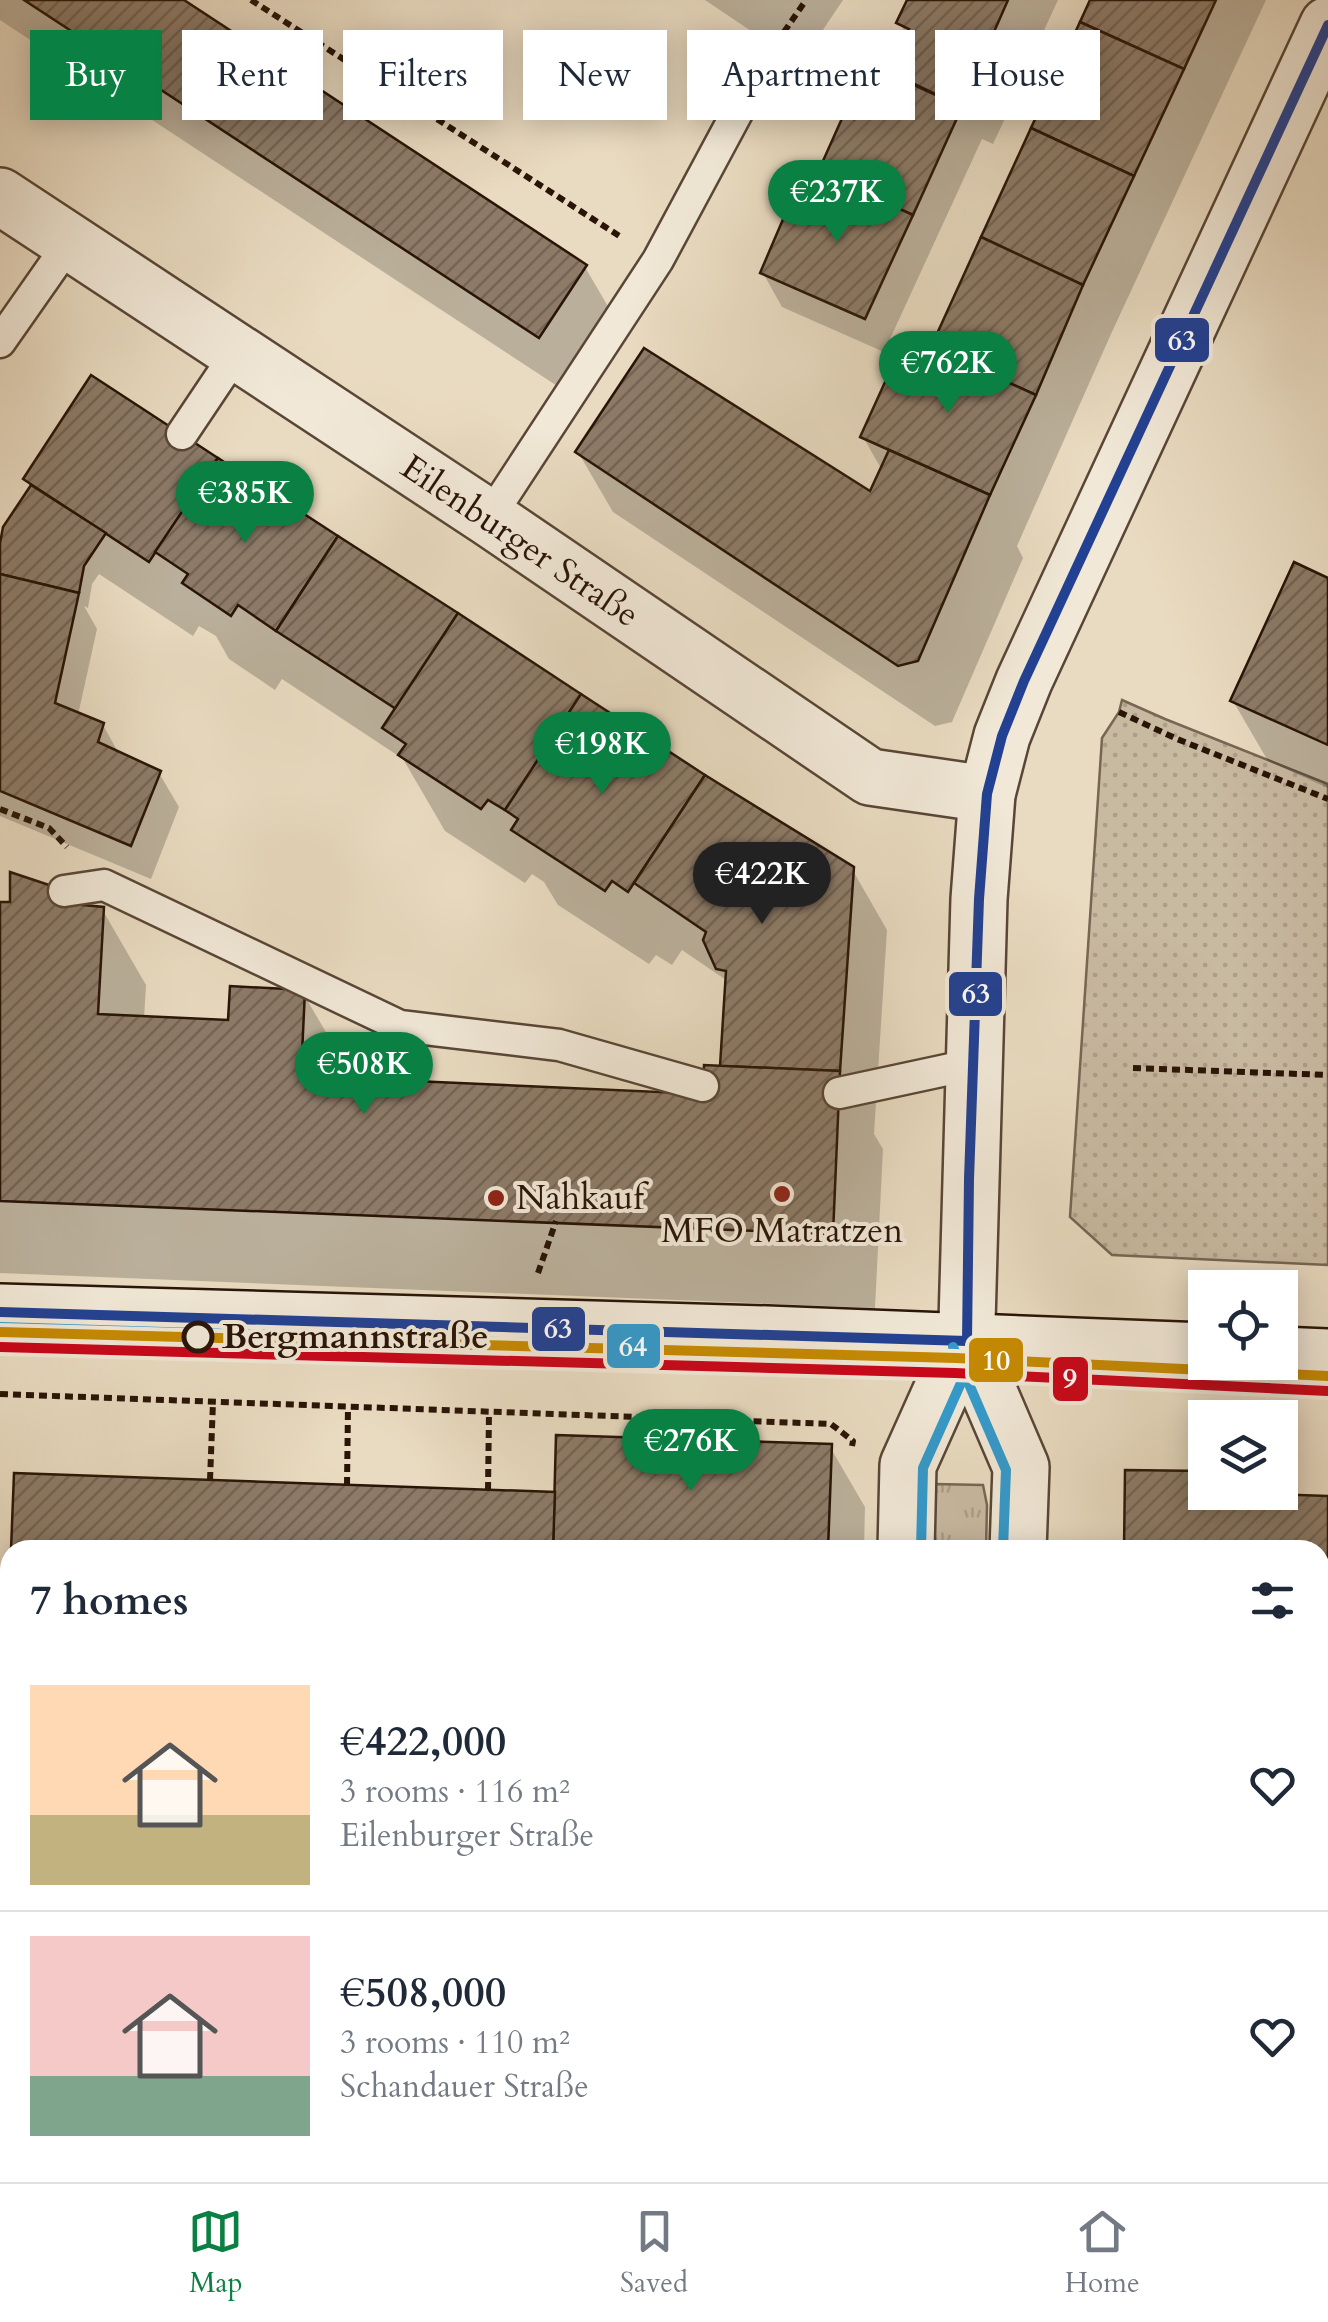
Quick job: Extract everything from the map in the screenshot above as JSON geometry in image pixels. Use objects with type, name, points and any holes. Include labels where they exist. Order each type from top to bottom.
[{"type":"street","points":[[1018,1540],[1021,1467],[966,1341],[979,899],[986,794],[1002,736],[1024,681],[1328,25]]},
{"type":"street","name":"Eilenburger Straße","points":[[0,196],[490,518],[870,778],[986,794]]},
{"type":"street","points":[[0,1312],[1188,1351]]},
{"type":"street","points":[[906,1540],[908,1465],[966,1341]]},
{"type":"street","points":[[1298,1356],[1328,1357]]},
{"type":"lane","points":[[490,518],[658,260],[732,120]]},
{"type":"lane","points":[[0,342],[70,242]]},
{"type":"lane","points":[[182,434],[237,352]]},
{"type":"lane","points":[[64,890],[104,885],[400,1026],[560,1045],[703,1086]]},
{"type":"lane","points":[[839,1092],[974,1064]]},
{"type":"path","points":[[252,0],[658,260]]},
{"type":"path","points":[[1120,712],[1328,799]]},
{"type":"path","points":[[0,809],[49,828],[104,885]]},
{"type":"path","points":[[1134,1068],[1328,1076]]},
{"type":"path","points":[[0,1394],[830,1424],[852,1440],[852,1465],[908,1465]]},
{"type":"path","points":[[210,1480],[213,1402]]},
{"type":"path","points":[[347,1485],[348,1407]]},
{"type":"path","points":[[488,1490],[490,1412]]},
{"type":"path","points":[[675,1438],[676,1419]]},
{"type":"green space","points":[[1122,700],[1328,784],[1328,1265],[1112,1255],[1070,1217],[1102,738]]},
{"type":"green space","points":[[934,1484],[983,1485],[986,1540],[927,1540]]},
{"type":"building","points":[[24,0],[184,0],[230,30],[182,30],[182,104],[162,91],[162,30],[70,30]]},
{"type":"building","points":[[907,0],[1008,0],[995,30],[935,30],[935,94],[915,84],[915,30],[896,23]]},
{"type":"building","points":[[1090,0],[1216,0],[1184,69],[1080,22]]},
{"type":"building","points":[[1080,22],[1098,30],[1076,30]]},
{"type":"building","points":[[1100,31],[1184,69],[1134,176],[1031,128],[1035,120],[1100,120]]},
{"type":"building","points":[[915,85],[935,95],[935,120],[956,120],[913,215],[818,172],[841,120],[915,120]]},
{"type":"building","points":[[323,91],[343,105],[343,120],[366,120],[587,265],[539,338],[207,120],[323,120]]},
{"type":"building","points":[[1031,128],[1134,176],[1083,285],[981,237]]},
{"type":"building","points":[[818,172],[913,215],[865,319],[760,273],[790,203],[803,209]]},
{"type":"building","points":[[981,237],[1083,285],[1036,395],[931,347]]},
{"type":"building","points":[[906,336],[1036,395],[990,495],[860,437]]},
{"type":"building","points":[[644,348],[870,491],[889,450],[990,495],[918,661],[898,666],[575,452]]},
{"type":"building","points":[[91,375],[218,458],[149,562],[23,479]]},
{"type":"building","points":[[218,458],[338,536],[276,631],[238,605],[231,616],[182,583],[188,574],[155,552]]},
{"type":"building","points":[[31,485],[106,533],[84,566],[79,593],[0,574],[3,527]]},
{"type":"building","points":[[338,536],[458,613],[396,709],[276,631]]},
{"type":"building","points":[[1294,562],[1328,578],[1328,745],[1230,701]]},
{"type":"building","points":[[0,574],[79,593],[55,703],[104,723],[98,742],[161,771],[131,846],[0,791]]},
{"type":"building","points":[[458,613],[581,694],[505,810],[488,800],[481,809],[398,755],[406,744],[382,728]]},
{"type":"building","points":[[581,694],[705,775],[628,892],[612,881],[605,891],[511,830],[518,819],[505,810]]},
{"type":"building","points":[[705,775],[854,867],[840,1071],[720,1066],[726,971],[716,969],[703,940],[706,932],[634,883]]},
{"type":"building","points":[[10,872],[73,893],[73,904],[104,907],[98,1014],[228,1020],[230,986],[305,990],[301,1076],[703,1094],[704,1065],[840,1071],[833,1234],[0,1201],[0,902],[10,902]]},
{"type":"building","points":[[556,1435],[832,1444],[828,1540],[553,1540]]},
{"type":"building","points":[[1125,1470],[1188,1471],[1188,1510],[1298,1510],[1298,1495],[1328,1496],[1328,1540],[1124,1540]]},
{"type":"building","points":[[14,1473],[555,1492],[553,1540],[11,1540]]},
{"type":"transit line","name":"63","points":[[967,1341],[979,899],[987,794],[1002,736],[1328,25]]},
{"type":"transit line","name":"63","points":[[0,1312],[967,1341]]},
{"type":"transit line","name":"64","points":[[0,1327],[967,1356]]},
{"type":"transit line","name":"10","points":[[0,1332],[956,1358],[1328,1376]]},
{"type":"transit line","name":"9","points":[[0,1347],[955,1373],[1327,1391]]},
{"type":"transit line","name":"64","points":[[953,1347],[1006,1470],[1003,1540]]},
{"type":"transit line","name":"64","points":[[921,1540],[923,1468],[969,1365],[980,1349]]},
{"type":"place","name":"MFO Matratzen","points":[[782,1194]]},
{"type":"place","name":"Nahkauf","points":[[496,1198]]},
{"type":"place","name":"Bergmannstraße","points":[[198,1337]]}]
